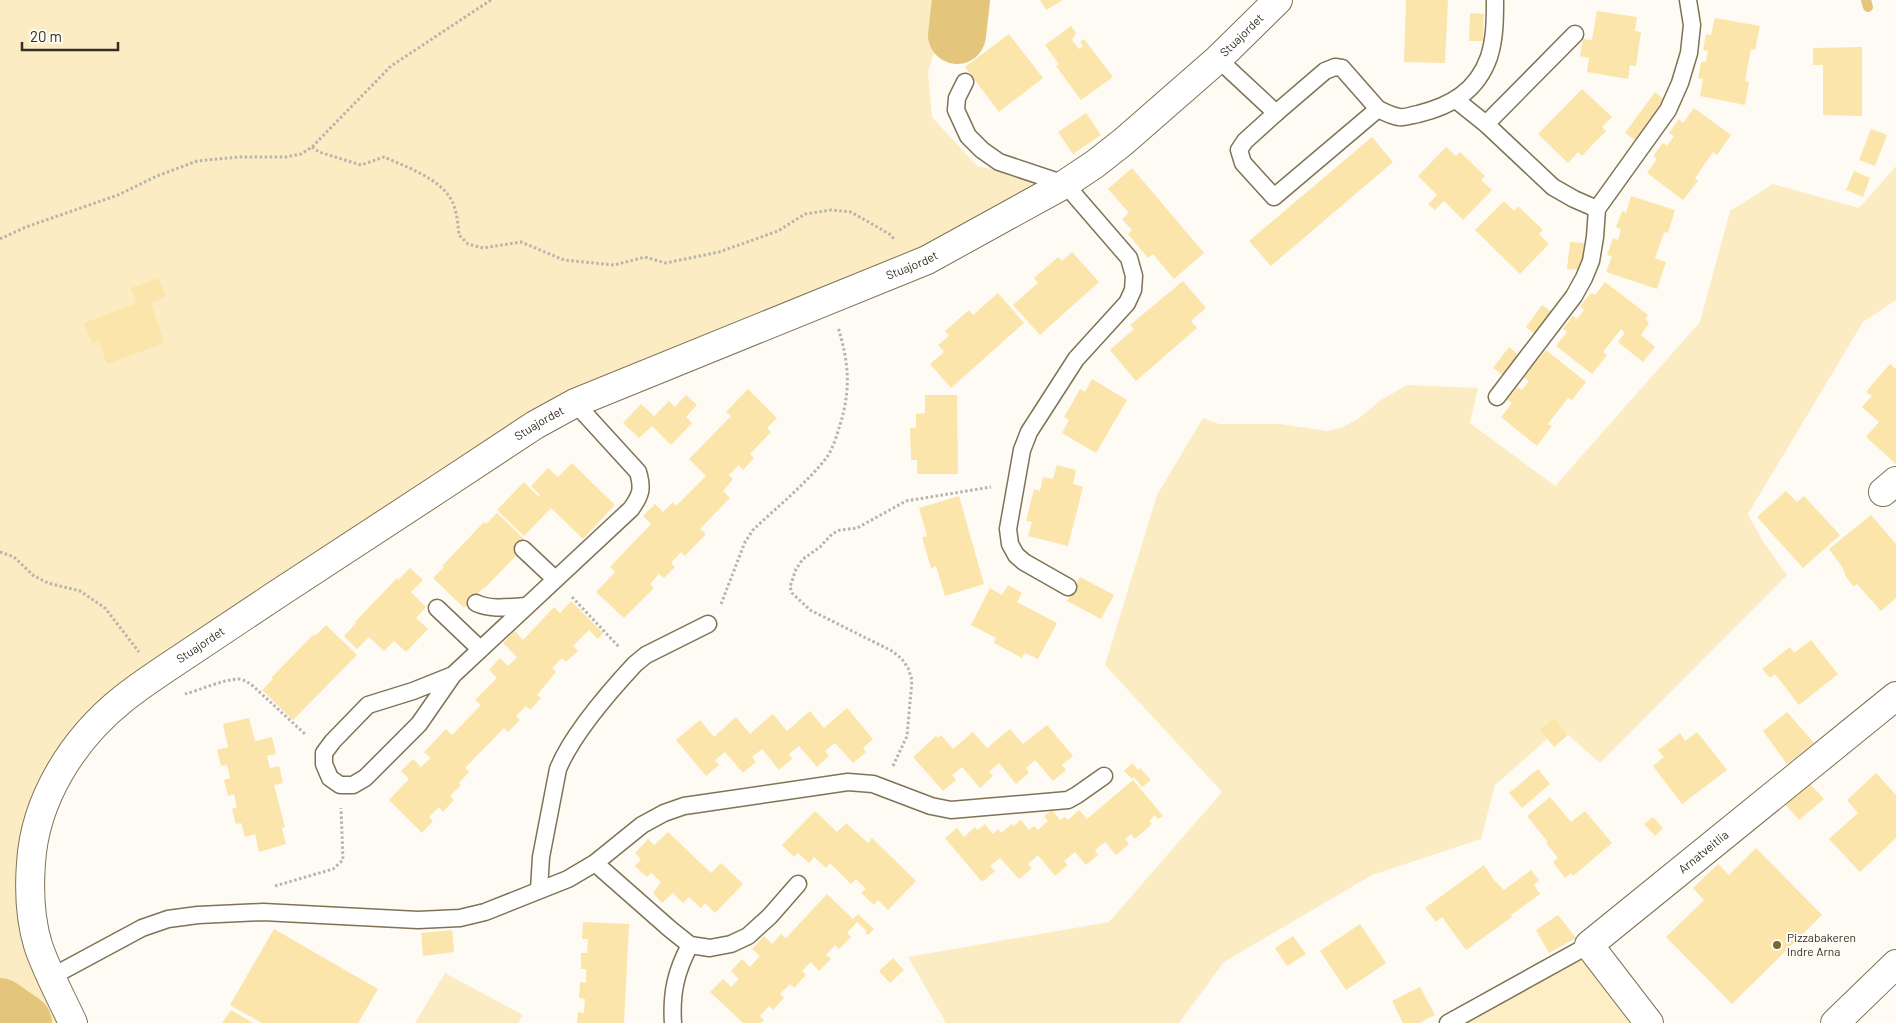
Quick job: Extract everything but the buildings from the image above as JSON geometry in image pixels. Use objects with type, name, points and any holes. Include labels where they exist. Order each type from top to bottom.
[{"type":"street","name":"Stuajordet","points":[[73,1023],[50,977],[38,944],[31,908],[30,876],[32,849],[38,820],[48,794],[78,744],[121,700],[519,436],[575,403],[928,260],[1065,184],[1123,142],[1218,59],[1278,0]]},
{"type":"street","name":"Arnatveitlia","points":[[1589,946],[1896,696]]},
{"type":"street","points":[[1589,946],[1649,1023]]},
{"type":"street","points":[[1835,1023],[1896,964]]},
{"type":"lane","points":[[1378,109],[1274,197],[1243,163],[1239,150],[1245,141],[1325,71],[1335,67],[1342,68],[1378,109],[1400,118],[1437,109],[1456,100],[1469,89],[1482,73],[1489,57],[1494,36],[1496,0]]},
{"type":"lane","points":[[1497,397],[1574,296],[1591,261],[1595,237],[1596,209],[1668,110],[1680,83],[1688,53],[1692,25],[1688,0]]},
{"type":"lane","points":[[1486,124],[1575,34]]},
{"type":"lane","points":[[1218,59],[1276,112]]},
{"type":"lane","points":[[965,82],[957,98],[956,110],[968,136],[982,150],[999,162],[1065,184],[1129,258],[1134,276],[1133,290],[1127,303],[1076,359],[1030,432],[1022,450],[1008,529],[1010,544],[1024,562],[1068,587]]},
{"type":"lane","points":[[1456,100],[1486,124],[1553,187],[1574,200],[1596,209]]},
{"type":"lane","points":[[453,675],[413,691],[368,705],[324,753],[324,764],[330,778],[340,785],[353,785],[364,778],[419,724],[453,675],[631,509],[639,498],[642,484],[638,472],[575,403]]},
{"type":"lane","points":[[523,549],[555,580]]},
{"type":"lane","points":[[476,603],[484,607],[495,608],[526,606]]},
{"type":"lane","points":[[436,608],[480,649]]},
{"type":"lane","points":[[539,890],[540,857],[558,769],[563,756],[635,664],[646,655],[708,624]]},
{"type":"lane","points":[[50,977],[142,928],[168,919],[198,915],[263,912],[418,920],[460,918],[485,912],[568,879],[595,863],[642,825],[664,813],[684,806],[848,782],[873,784],[931,806],[951,810],[1068,800],[1104,776]]},
{"type":"lane","points":[[595,863],[670,930],[690,945],[710,948],[731,944],[748,936],[770,916],[798,884]]},
{"type":"lane","points":[[673,1023],[674,982],[681,962],[690,945]]},
{"type":"lane","points":[[1448,1023],[1589,946]]},
{"type":"path","points":[[0,240],[26,227],[118,195],[157,176],[197,161],[239,157],[286,157],[301,154],[312,147],[391,66],[491,0]]},
{"type":"path","points":[[312,147],[318,152],[361,164],[384,158],[438,184],[451,200],[457,215],[459,235],[468,244],[483,248],[521,242],[564,260],[614,265],[645,257],[666,263],[719,252],[778,231],[805,214],[830,210],[851,212],[891,235],[911,267]]},
{"type":"path","points":[[708,624],[717,613],[745,542],[754,530],[822,462],[828,455],[837,435],[845,407],[848,378],[845,350],[829,301]]},
{"type":"path","points":[[891,772],[907,736],[912,680],[908,668],[902,659],[892,651],[810,610],[801,603],[792,593],[790,587],[796,570],[803,559],[820,547],[832,534],[840,530],[857,528],[906,501],[1017,483]]},
{"type":"path","points":[[0,552],[14,557],[34,576],[48,583],[80,591],[105,608],[152,678],[154,690],[160,695],[178,696],[229,681],[247,681],[324,753]]},
{"type":"path","points":[[555,580],[635,664]]},
{"type":"path","points":[[263,912],[268,890],[333,869],[343,860],[340,785]]},
{"type":"shaded area","points":[[0,0],[965,0],[940,32],[928,72],[932,117],[977,166],[1065,184],[575,403],[78,744],[30,876],[73,1023],[0,1023]]},
{"type":"shaded area","points":[[1896,166],[1896,300],[1863,322],[1748,514],[1762,540],[1787,575],[1600,763],[1560,728],[1495,785],[1481,839],[1372,875],[1224,962],[1179,1023],[946,1023],[908,957],[1109,922],[1222,792],[1105,665],[1157,495],[1203,418],[1219,424],[1280,424],[1327,431],[1343,427],[1358,419],[1381,400],[1407,385],[1478,388],[1470,423],[1555,486],[1700,322],[1730,211],[1773,184],[1859,208]]},
{"type":"shaded area","points":[[1589,945],[1649,1023],[1448,1023]]},
{"type":"shaded area","points":[[445,973],[523,1015],[518,1023],[415,1023]]},
{"type":"waterway","points":[[957,35],[961,0]]},
{"type":"waterway","points":[[1866,0],[1868,7]]},
{"type":"waterway","points":[[0,1007],[23,1023]]},
{"type":"place","name":"Pizzabakeren Indre Arna","points":[[1777,945]]}]
